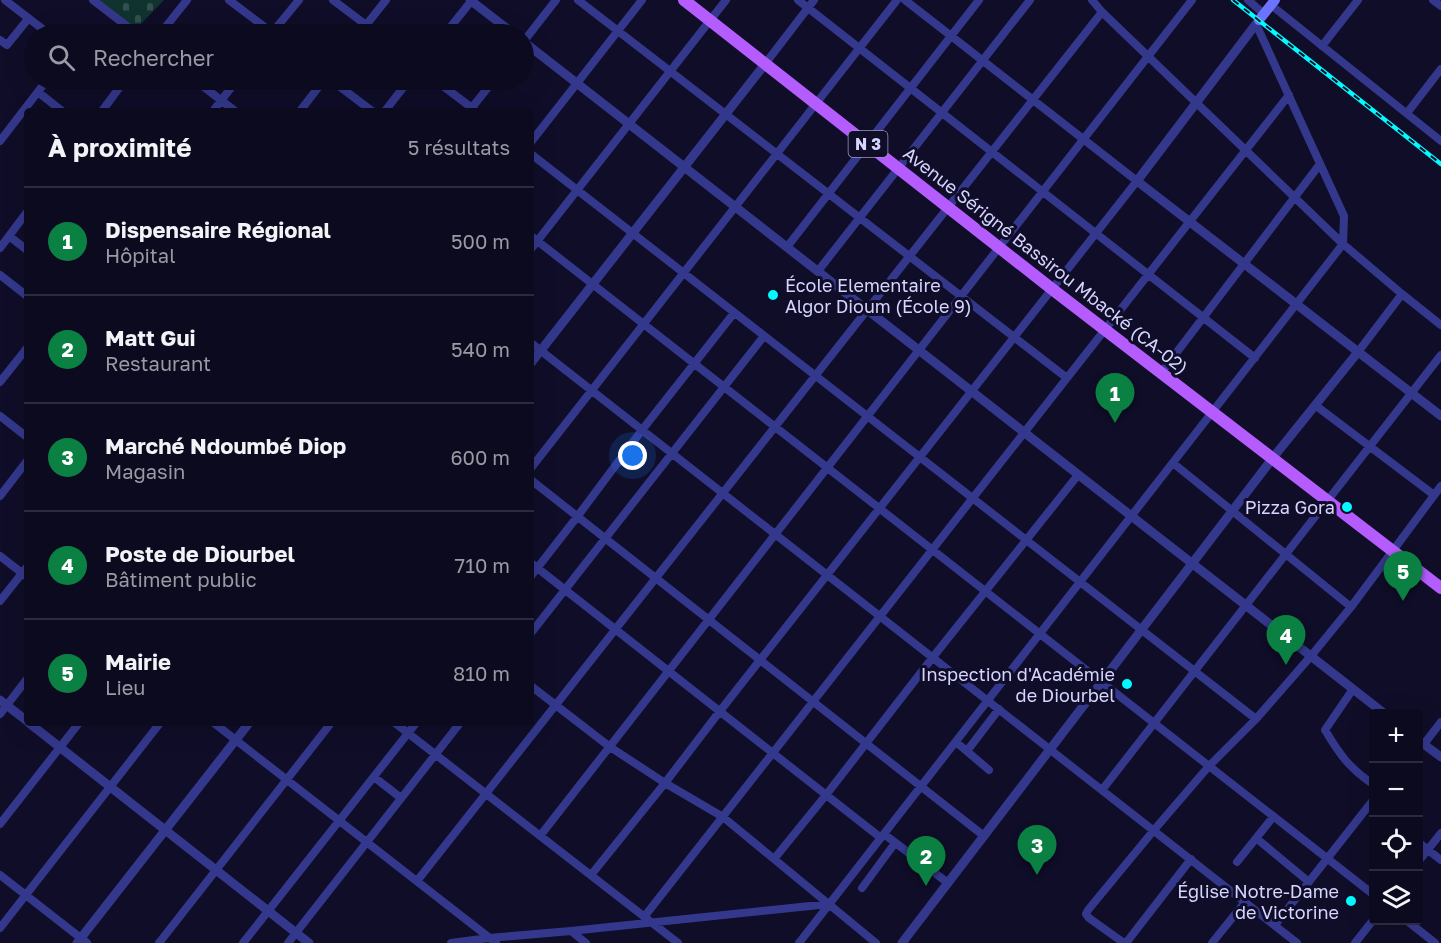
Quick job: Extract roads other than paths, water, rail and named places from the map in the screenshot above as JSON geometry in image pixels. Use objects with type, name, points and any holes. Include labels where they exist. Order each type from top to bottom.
[{"type":"main road","name":"Avenue Sérigné Bassirou Mbacké (CA-02)","points":[[684,0],[1272,459]]},
{"type":"main road","name":"N 3","points":[[1272,459],[1441,588]]},
{"type":"street","points":[[5,0],[35,24]]},
{"type":"street","points":[[93,0],[124,24]]},
{"type":"street","points":[[168,24],[187,0]]},
{"type":"street","points":[[229,0],[259,24]]},
{"type":"street","points":[[280,24],[299,0]]},
{"type":"street","points":[[333,0],[363,24]]},
{"type":"street","points":[[368,24],[386,0]]},
{"type":"street","points":[[453,24],[471,0],[501,24]]},
{"type":"street","points":[[534,28],[556,0]]},
{"type":"street","points":[[578,0],[1067,378]]},
{"type":"street","points":[[534,138],[642,0]]},
{"type":"street","points":[[726,0],[577,190],[534,238],[1369,891]]},
{"type":"street","points":[[798,0],[1255,358]]},
{"type":"street","points":[[534,359],[814,0]]},
{"type":"street","points":[[534,464],[897,0]]},
{"type":"street","points":[[905,0],[1441,416]]},
{"type":"street","points":[[787,247],[979,0]]},
{"type":"street","points":[[818,271],[1030,0]]},
{"type":"street","points":[[1092,0],[1343,244],[1441,325]]},
{"type":"street","points":[[540,836],[1192,0]]},
{"type":"street","points":[[1248,0],[1265,13],[1322,46],[1441,141]]},
{"type":"street","points":[[1322,46],[1358,0]]},
{"type":"street","points":[[1433,0],[1441,6]]},
{"type":"street","points":[[417,881],[1102,12]]},
{"type":"street","points":[[799,943],[1343,244],[1344,216],[1289,95],[1265,13]]},
{"type":"street","points":[[591,875],[1137,181],[1265,13]]},
{"type":"street","points":[[0,40],[7,45],[28,19]]},
{"type":"street","points":[[534,49],[1379,709]]},
{"type":"street","points":[[1407,113],[1441,69]]},
{"type":"street","points":[[104,108],[118,90]]},
{"type":"street","points":[[208,90],[231,108]]},
{"type":"street","points":[[215,108],[230,90]]},
{"type":"street","points":[[302,108],[316,90]]},
{"type":"street","points":[[344,90],[368,108]]},
{"type":"street","points":[[387,108],[401,90]]},
{"type":"street","points":[[447,90],[470,108]]},
{"type":"street","points":[[473,108],[487,90]]},
{"type":"street","points":[[26,108],[38,92],[58,108]]},
{"type":"street","points":[[644,917],[1289,95]]},
{"type":"street","points":[[0,141],[24,110]]},
{"type":"street","points":[[534,156],[1256,719]]},
{"type":"street","points":[[1161,373],[1320,164]]},
{"type":"street","points":[[0,248],[24,216]]},
{"type":"street","points":[[9,236],[24,248]]},
{"type":"street","points":[[0,276],[24,294]]},
{"type":"street","points":[[902,943],[1272,459],[1402,294]]},
{"type":"street","points":[[734,313],[577,517],[534,566],[826,795],[882,836],[896,843],[948,883]]},
{"type":"street","points":[[534,629],[764,336]]},
{"type":"street","points":[[534,345],[1298,943]]},
{"type":"street","points":[[0,381],[24,352]]},
{"type":"street","points":[[1102,790],[1441,356]]},
{"type":"street","points":[[1315,405],[1434,495]]},
{"type":"street","points":[[0,416],[24,435]]},
{"type":"street","points":[[1173,463],[1351,608]]},
{"type":"street","points":[[0,496],[24,465]]},
{"type":"street","points":[[774,859],[1078,475]]},
{"type":"street","points":[[534,482],[984,836]]},
{"type":"street","points":[[1191,860],[1125,943],[1086,914],[1209,766],[1256,719],[1351,608],[1441,486]]},
{"type":"street","points":[[0,556],[24,571]]},
{"type":"street","points":[[0,601],[24,573]]},
{"type":"street","points":[[0,714],[3,703],[24,682]]},
{"type":"street","points":[[534,688],[610,747],[723,817],[876,943]]},
{"type":"street","points":[[1353,689],[1325,730],[1341,756],[1357,773],[1369,781]]},
{"type":"street","points":[[3,703],[24,719]]},
{"type":"street","points":[[967,750],[999,709]]},
{"type":"street","points":[[1423,738],[1441,722]]},
{"type":"street","points":[[33,726],[309,943]]},
{"type":"street","points":[[0,824],[77,726]]},
{"type":"street","points":[[0,928],[158,726]]},
{"type":"street","points":[[218,726],[492,940]]},
{"type":"street","points":[[0,875],[82,941],[247,726]]},
{"type":"street","points":[[159,943],[329,726]]},
{"type":"street","points":[[399,726],[678,943]]},
{"type":"street","points":[[243,943],[414,726]]},
{"type":"street","points":[[288,943],[458,726]]},
{"type":"street","points":[[956,742],[989,770]]},
{"type":"street","points":[[1423,743],[1441,758]]},
{"type":"street","points":[[374,777],[401,798]]},
{"type":"street","points":[[1275,925],[1369,808]]},
{"type":"street","points":[[1237,862],[1274,817]]},
{"type":"street","points":[[1423,857],[1441,833]]},
{"type":"street","points":[[1257,838],[1309,882]]},
{"type":"street","points":[[862,888],[896,843]]},
{"type":"street","points":[[1423,846],[1441,860]]},
{"type":"street","points":[[1212,943],[1245,902]]},
{"type":"street","points":[[451,943],[829,904]]},
{"type":"street","points":[[1355,943],[1369,925]]},
{"type":"street","points":[[1411,925],[1435,943]]},
{"type":"street","points":[[571,931],[586,943]]},
{"type":"railway","points":[[1233,0],[1441,164]]},
{"type":"place","name":"École Elementaire Algor Dioum (École 9)","points":[[773,295]]},
{"type":"place","name":"Dispensaire Régional","points":[[1115,423]]},
{"type":"place","name":"Pizza Gora","points":[[1347,507]]},
{"type":"place","name":"Mairie","points":[[1403,601]]},
{"type":"place","name":"Poste de Diourbel","points":[[1286,665]]},
{"type":"place","name":"Inspection d'Académie de Diourbel","points":[[1127,684]]},
{"type":"place","name":"Marché Ndoumbé Diop","points":[[1037,875]]},
{"type":"place","name":"Matt Gui","points":[[926,886]]},
{"type":"place","name":"Église Notre-Dame de Victorine","points":[[1351,901]]}]
